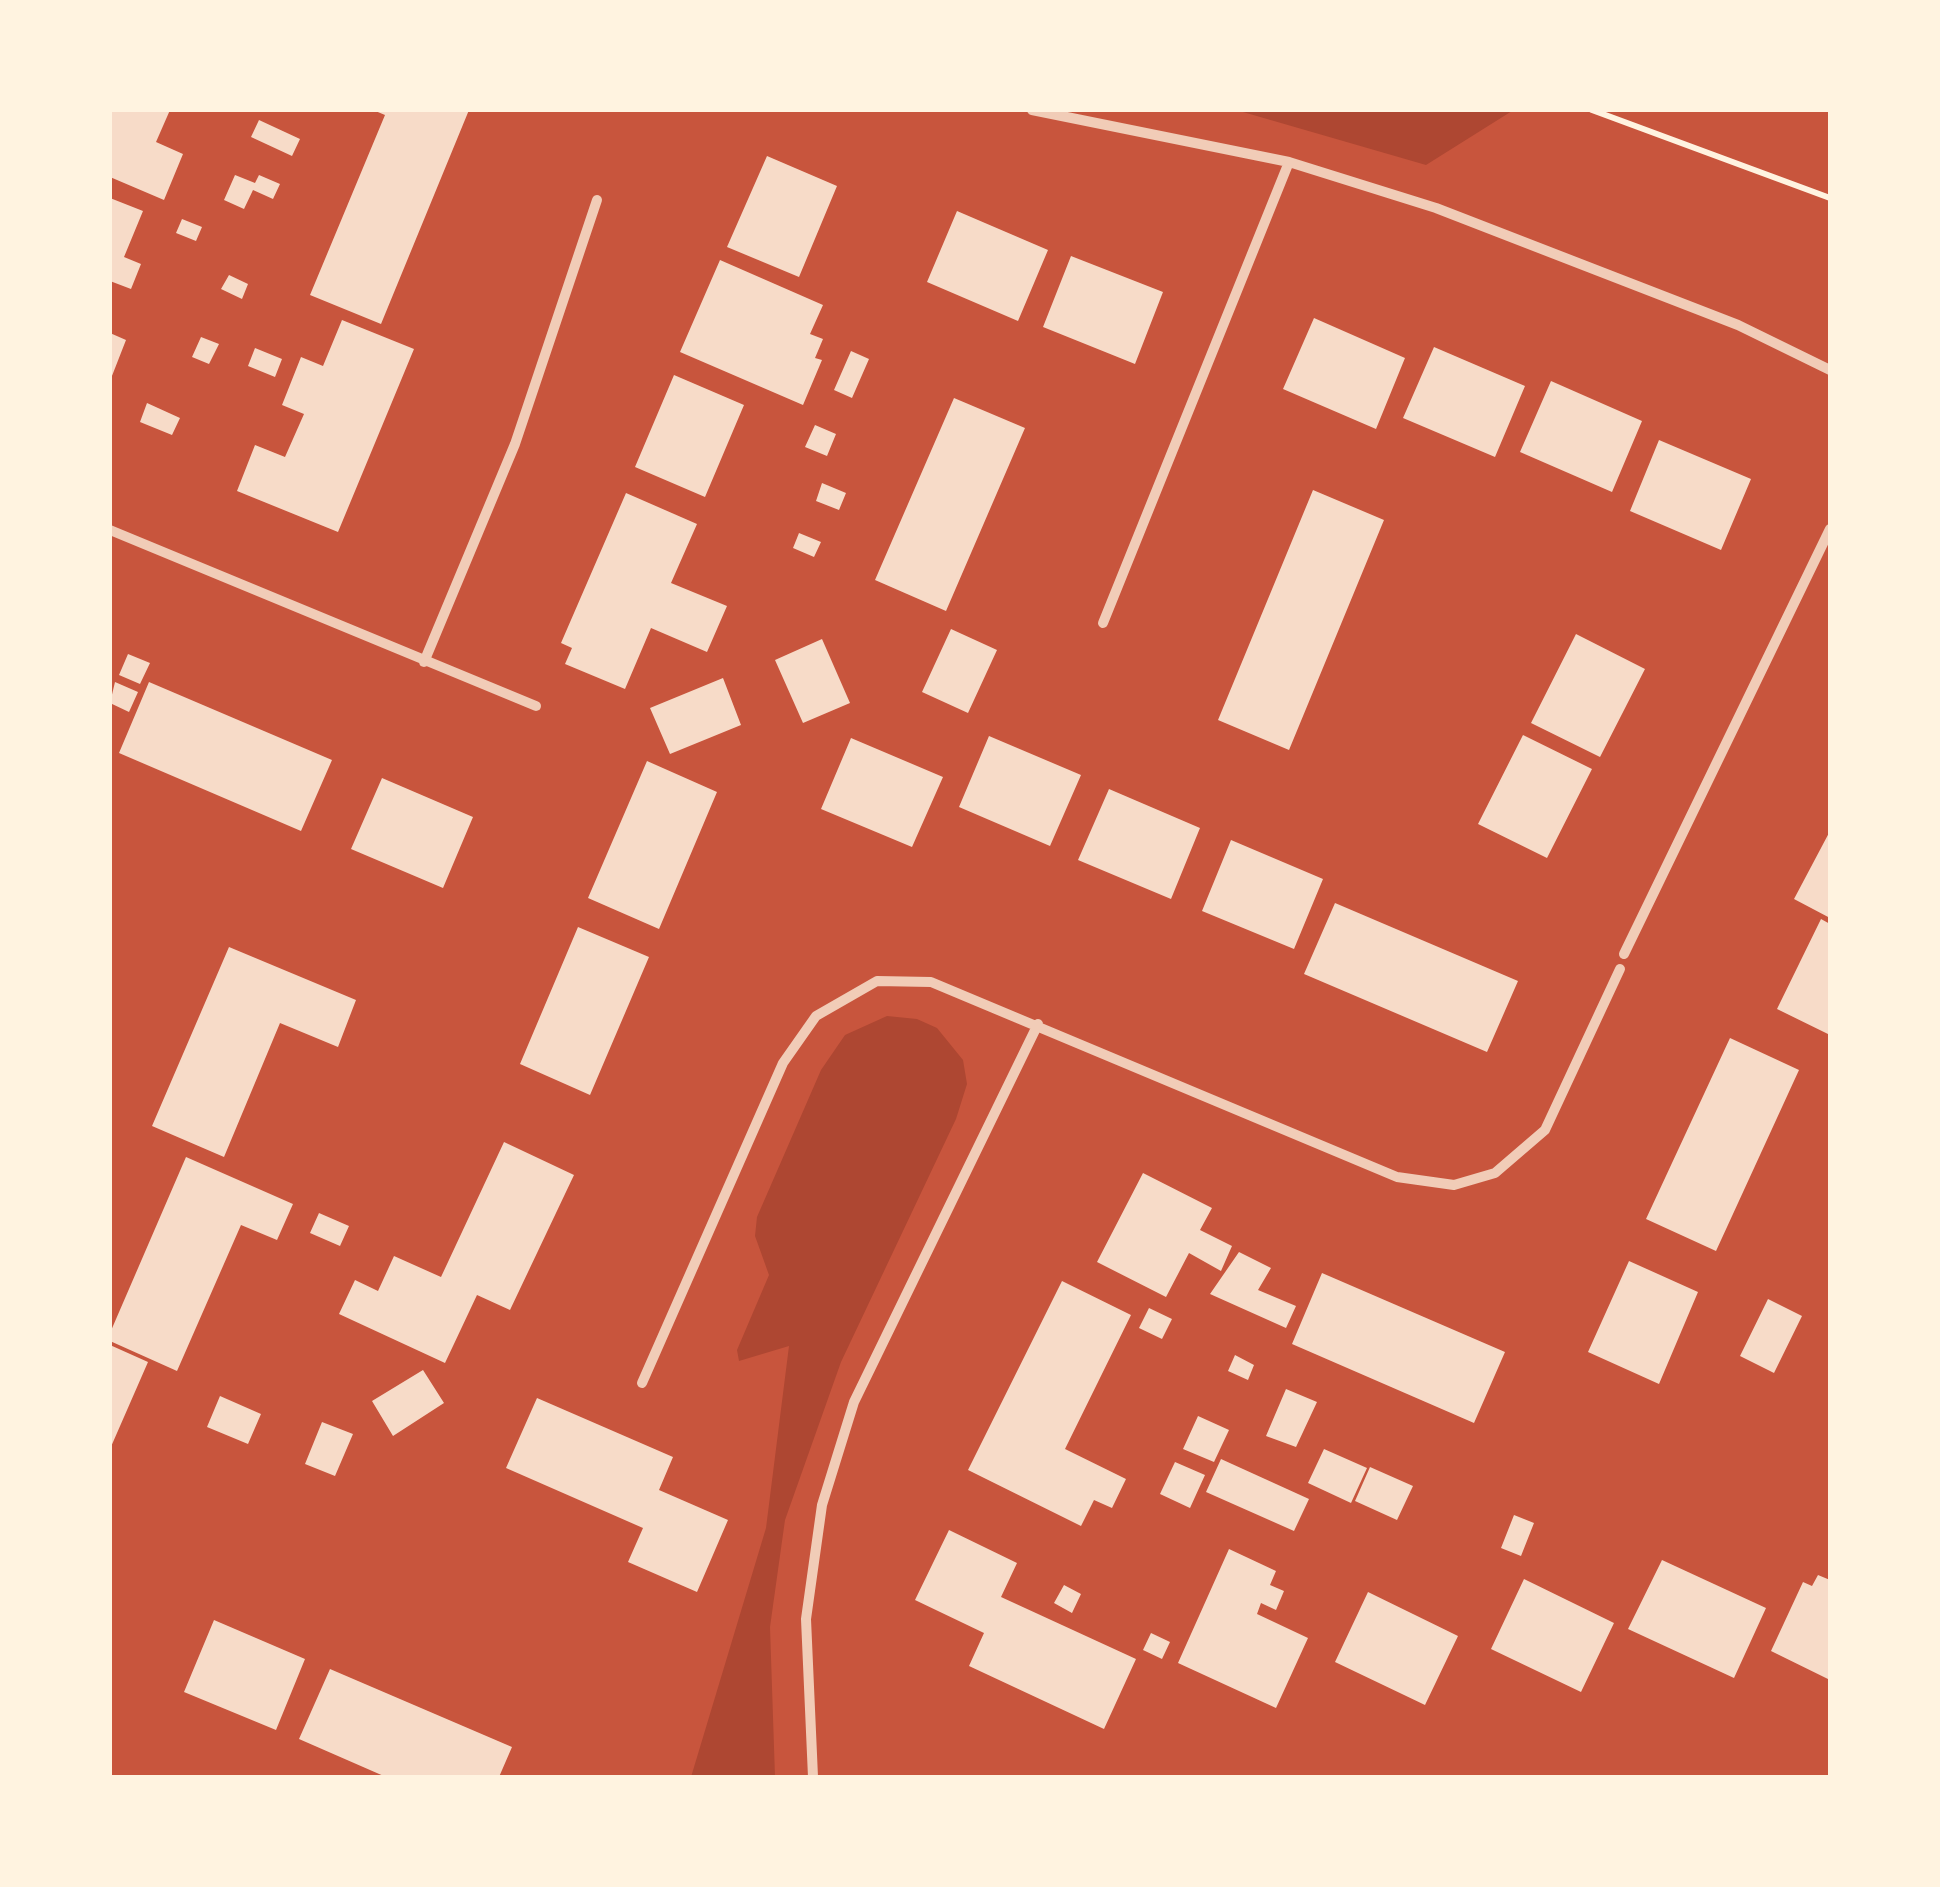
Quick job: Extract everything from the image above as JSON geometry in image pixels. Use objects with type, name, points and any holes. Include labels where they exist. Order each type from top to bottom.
[{"type":"street","points":[[1032,110],[1289,162],[1586,262],[1738,325],[1830,370]]},
{"type":"street","points":[[1103,623],[1289,162]]},
{"type":"street","points":[[424,662],[516,444],[597,200]]},
{"type":"street","points":[[1624,954],[1830,529]]},
{"type":"street","points":[[110,530],[536,706]]},
{"type":"street","points":[[642,1384],[783,1063],[816,1016],[876,981],[931,982],[1397,1178],[1454,1185],[1495,1173],[1545,1130],[1620,969]]},
{"type":"street","points":[[813,1777],[806,1619],[822,1505],[854,1402],[1038,1024]]},
{"type":"path","points":[[1592,110],[1830,198]]},
{"type":"shaded area","points":[[1236,110],[1510,110],[1512,111],[1426,165]]},
{"type":"shaded area","points":[[887,1016],[917,1019],[937,1028],[963,1060],[967,1084],[956,1119],[841,1362],[785,1520],[770,1627],[775,1777],[691,1777],[766,1528],[789,1346],[739,1361],[737,1350],[769,1275],[755,1236],[757,1217],[821,1070],[845,1035]]},
{"type":"building","points":[[110,110],[170,110],[156,142],[183,154],[164,200],[110,177]]},
{"type":"building","points":[[373,110],[469,110],[381,324],[310,295],[385,115]]},
{"type":"building","points":[[259,120],[300,139],[292,156],[251,137]]},
{"type":"building","points":[[767,156],[837,186],[799,277],[727,247]]},
{"type":"building","points":[[235,175],[255,183],[259,175],[280,184],[273,199],[253,190],[244,209],[224,200]]},
{"type":"building","points":[[110,198],[143,211],[124,257],[141,264],[131,289],[110,281]]},
{"type":"building","points":[[957,211],[1048,250],[1018,321],[927,282]]},
{"type":"building","points":[[182,219],[202,227],[196,241],[176,233]]},
{"type":"building","points":[[1071,256],[1163,292],[1135,364],[1043,327]]},
{"type":"building","points":[[720,260],[823,305],[810,334],[823,339],[815,358],[822,360],[803,405],[680,352]]},
{"type":"building","points":[[229,275],[248,284],[242,299],[221,289]]},
{"type":"building","points":[[1314,318],[1405,358],[1376,429],[1283,389]]},
{"type":"building","points":[[342,320],[414,349],[338,532],[237,491],[255,445],[285,457],[304,414],[282,405],[301,357],[323,366]]},
{"type":"building","points":[[110,333],[126,340],[110,381]]},
{"type":"building","points":[[201,337],[219,344],[209,364],[192,357]]},
{"type":"building","points":[[1434,347],[1525,386],[1495,457],[1403,418]]},
{"type":"building","points":[[255,348],[282,359],[275,377],[248,366]]},
{"type":"building","points":[[851,351],[869,359],[852,398],[834,390]]},
{"type":"building","points":[[674,375],[744,405],[705,497],[635,467]]},
{"type":"building","points":[[1551,381],[1642,421],[1612,492],[1520,452]]},
{"type":"building","points":[[954,398],[1025,428],[946,611],[875,580]]},
{"type":"building","points":[[147,403],[180,418],[172,435],[140,422]]},
{"type":"building","points":[[815,425],[836,434],[827,456],[805,447]]},
{"type":"building","points":[[1659,440],[1751,479],[1721,550],[1630,511]]},
{"type":"building","points":[[822,483],[846,493],[839,510],[816,501]]},
{"type":"building","points":[[1313,490],[1384,520],[1289,750],[1218,720]]},
{"type":"building","points":[[626,493],[697,524],[671,583],[727,606],[707,652],[651,628],[625,689],[565,664],[572,648],[561,643]]},
{"type":"building","points":[[799,533],[821,542],[814,557],[793,548]]},
{"type":"building","points":[[951,629],[997,650],[968,713],[922,692]]},
{"type":"building","points":[[1576,634],[1645,669],[1600,757],[1531,723]]},
{"type":"building","points":[[822,639],[850,703],[803,723],[775,660]]},
{"type":"building","points":[[128,654],[150,663],[140,684],[119,675]]},
{"type":"building","points":[[723,678],[741,725],[670,754],[650,708]]},
{"type":"building","points":[[115,682],[138,692],[129,712],[110,703]]},
{"type":"building","points":[[149,682],[332,760],[301,831],[119,753]]},
{"type":"building","points":[[1523,735],[1592,769],[1547,858],[1478,824]]},
{"type":"building","points":[[989,736],[1081,775],[1050,846],[959,807]]},
{"type":"building","points":[[851,738],[943,777],[912,847],[821,809]]},
{"type":"building","points":[[647,761],[717,792],[659,929],[588,898]]},
{"type":"building","points":[[382,778],[473,817],[443,888],[351,849]]},
{"type":"building","points":[[1109,789],[1200,828],[1171,899],[1078,860]]},
{"type":"building","points":[[1830,831],[1830,918],[1794,899]]},
{"type":"building","points":[[1231,840],[1323,879],[1294,949],[1202,911]]},
{"type":"building","points":[[1335,903],[1518,981],[1487,1052],[1304,974]]},
{"type":"building","points":[[1821,919],[1830,924],[1830,1035],[1777,1009]]},
{"type":"building","points":[[578,927],[649,957],[590,1095],[520,1064]]},
{"type":"building","points":[[229,947],[356,1000],[338,1047],[280,1023],[224,1157],[152,1126]]},
{"type":"building","points":[[1730,1038],[1799,1070],[1716,1251],[1646,1219]]},
{"type":"building","points":[[504,1142],[574,1175],[510,1310],[477,1295],[445,1363],[339,1314],[355,1280],[378,1291],[394,1256],[441,1277]]},
{"type":"building","points":[[186,1157],[293,1204],[277,1240],[241,1225],[177,1371],[110,1341],[110,1333]]},
{"type":"building","points":[[1143,1173],[1212,1208],[1200,1230],[1232,1246],[1221,1271],[1189,1253],[1166,1297],[1097,1262]]},
{"type":"building","points":[[319,1213],[349,1226],[340,1246],[310,1233]]},
{"type":"building","points":[[1239,1252],[1271,1268],[1258,1290],[1296,1306],[1286,1328],[1210,1294]]},
{"type":"building","points":[[1629,1261],[1698,1292],[1659,1384],[1588,1352]]},
{"type":"building","points":[[1322,1273],[1505,1352],[1474,1423],[1292,1344]]},
{"type":"building","points":[[1062,1281],[1131,1315],[1065,1449],[1126,1479],[1112,1508],[1094,1500],[1081,1526],[968,1470]]},
{"type":"building","points":[[1768,1299],[1802,1316],[1774,1373],[1740,1356]]},
{"type":"building","points":[[1149,1308],[1172,1319],[1162,1339],[1139,1328]]},
{"type":"building","points":[[110,1345],[148,1362],[110,1449]]},
{"type":"building","points":[[1235,1355],[1254,1365],[1248,1380],[1228,1371]]},
{"type":"building","points":[[423,1370],[444,1403],[393,1436],[372,1401]]},
{"type":"building","points":[[1286,1389],[1317,1402],[1296,1447],[1266,1436]]},
{"type":"building","points":[[220,1396],[261,1414],[248,1444],[207,1427]]},
{"type":"building","points":[[537,1398],[673,1457],[659,1490],[728,1520],[697,1592],[628,1562],[643,1528],[506,1468]]},
{"type":"building","points":[[1198,1416],[1229,1430],[1214,1462],[1183,1449]]},
{"type":"building","points":[[322,1422],[353,1434],[335,1476],[305,1464]]},
{"type":"building","points":[[1324,1449],[1367,1468],[1351,1503],[1308,1483]]},
{"type":"building","points":[[1221,1459],[1309,1499],[1294,1531],[1206,1492]]},
{"type":"building","points":[[1175,1462],[1205,1475],[1190,1508],[1160,1494]]},
{"type":"building","points":[[1370,1467],[1413,1486],[1397,1520],[1355,1501]]},
{"type":"building","points":[[1514,1515],[1534,1523],[1521,1556],[1501,1548]]},
{"type":"building","points":[[949,1530],[1017,1563],[1001,1597],[1136,1659],[1104,1729],[969,1666],[984,1633],[915,1600]]},
{"type":"building","points":[[1229,1549],[1276,1571],[1270,1585],[1284,1591],[1276,1610],[1261,1603],[1257,1614],[1308,1638],[1276,1708],[1178,1663]]},
{"type":"building","points":[[1662,1560],[1766,1608],[1734,1678],[1628,1629]]},
{"type":"building","points":[[1818,1575],[1830,1580],[1830,1680],[1771,1651],[1803,1582],[1812,1586]]},
{"type":"building","points":[[1524,1579],[1614,1623],[1581,1692],[1491,1649]]},
{"type":"building","points":[[1064,1585],[1081,1594],[1072,1613],[1054,1603]]},
{"type":"building","points":[[1368,1592],[1458,1636],[1425,1705],[1335,1662]]},
{"type":"building","points":[[214,1620],[305,1659],[276,1730],[184,1692]]},
{"type":"building","points":[[1151,1633],[1170,1642],[1162,1659],[1143,1650]]},
{"type":"building","points":[[330,1669],[512,1747],[499,1777],[386,1777],[299,1739]]}]
